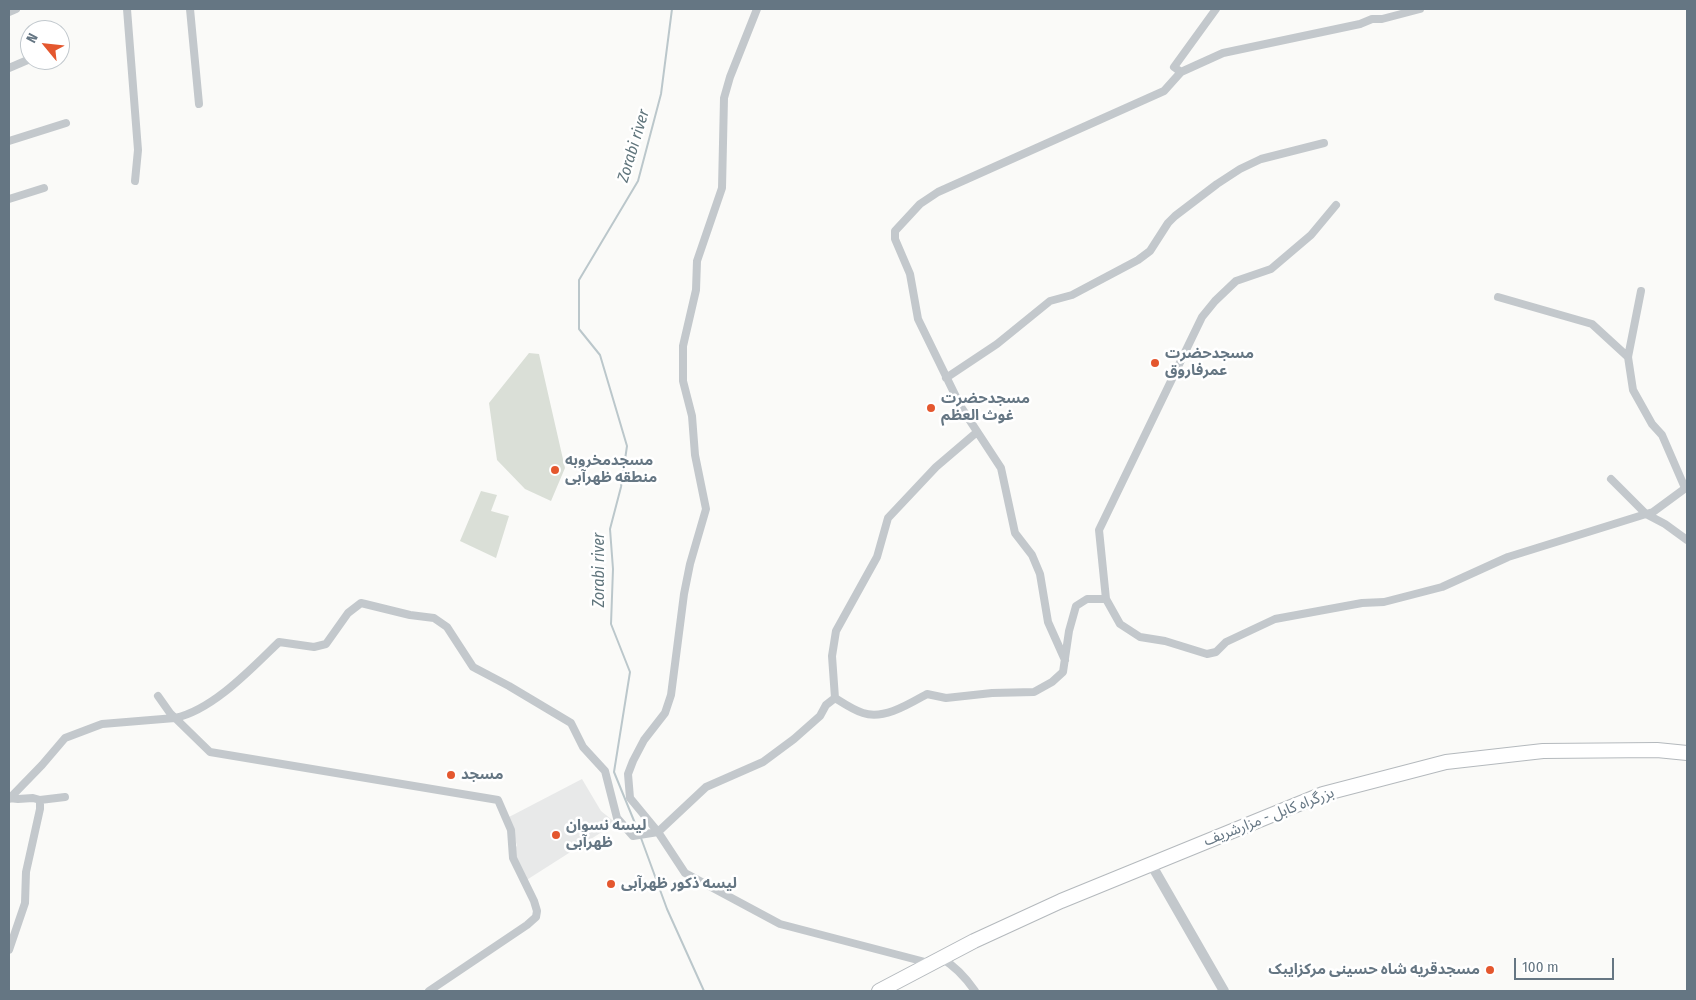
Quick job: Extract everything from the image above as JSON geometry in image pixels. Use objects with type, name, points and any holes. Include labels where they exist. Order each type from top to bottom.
[{"type":"highway","name":"بزرگراه کابل - مزارشریف","points":[[880,991],[974,941],[1061,901],[1323,794],[1446,762],[1544,751],[1657,750],[1687,753]]},
{"type":"street","points":[[9,12],[16,9]]},
{"type":"street","points":[[127,9],[138,150],[136,181]]},
{"type":"street","points":[[190,9],[199,104]]},
{"type":"street","points":[[757,9],[730,77],[724,98],[722,188],[697,261],[696,290],[683,346],[683,381],[692,416],[695,455],[706,509],[690,564],[684,594],[671,695],[665,713],[644,740],[628,774],[630,798],[658,832],[686,873],[780,924],[951,964],[975,991]]},
{"type":"street","points":[[1181,72],[1174,67],[1216,9]]},
{"type":"street","points":[[1065,661],[1048,622],[1040,574],[1032,555],[1015,533],[1001,468],[977,432],[946,378],[918,319],[910,274],[895,239],[895,231],[920,204],[938,192],[1164,92],[1181,72],[1223,53],[1360,24],[1372,19],[1420,9]]},
{"type":"street","points":[[9,141],[66,124]]},
{"type":"street","points":[[946,378],[997,344],[1050,301],[1072,295],[1138,260],[1150,251],[1168,223],[1175,216],[1240,169],[1261,159],[1324,143]]},
{"type":"street","points":[[9,199],[44,188]]},
{"type":"street","points":[[1336,206],[1311,235],[1271,269],[1236,281],[1215,301],[1202,317],[1099,530],[1106,599],[1120,624],[1140,637],[1165,640],[1207,654],[1216,652],[1226,642],[1275,619],[1362,603],[1384,602],[1442,587],[1508,557],[1653,512],[1686,488],[1662,435],[1652,424],[1633,390],[1628,357],[1641,290]]},
{"type":"street","points":[[1498,297],[1592,324],[1628,357]]},
{"type":"street","points":[[835,698],[832,656],[836,631],[877,557],[888,518],[936,468],[977,432]]},
{"type":"street","points":[[1611,479],[1646,514],[1665,524],[1687,540]]},
{"type":"street","points":[[835,698],[864,714],[884,714],[912,703],[927,694],[946,698],[992,693],[1034,692],[1052,682],[1063,672],[1069,631],[1076,606],[1087,599],[1106,599]]},
{"type":"street","points":[[9,799],[65,738],[102,724],[186,716],[227,690],[279,642],[314,647],[326,644],[348,613],[361,603],[410,615],[434,618],[447,627],[473,667],[571,723],[583,747],[604,771],[618,818],[634,836],[658,832],[706,787],[763,762],[794,739],[820,716],[826,705],[835,698]]},
{"type":"street","points":[[158,696],[170,713],[210,752],[498,800],[511,830],[513,858],[534,901],[537,911],[536,917],[429,991]]},
{"type":"street","points":[[9,799],[33,798],[40,800],[65,797]]},
{"type":"street","points":[[9,950],[25,903],[26,872],[40,809],[40,800]]},
{"type":"street","points":[[1151,864],[1224,991]]},
{"type":"shaded area","points":[[529,353],[539,354],[565,468],[551,501],[525,489],[497,460],[489,403]]},
{"type":"shaded area","points":[[481,491],[497,495],[491,511],[509,516],[496,558],[460,541]]},
{"type":"shaded area","name":"لیسه نسوان ظهرآبی","points":[[582,779],[601,811],[616,823],[525,881],[509,851],[517,846],[509,817]]},
{"type":"waterway","name":"Zorabi river","points":[[639,833],[614,772],[630,672],[611,624],[613,569],[610,529],[621,487],[627,446],[600,355],[579,329],[579,280],[638,181],[661,94],[672,9]]},
{"type":"waterway","name":"Zorabi river","points":[[641,838],[667,909],[704,991]]},
{"type":"place","name":"مسجدحضرت عمرفاروق","points":[[1155,363]]},
{"type":"place","name":"مسجدحضرت غوث العظم","points":[[931,408]]},
{"type":"place","name":"مسجدمخروبه منطقه ظهرآبی","points":[[555,470]]},
{"type":"place","name":"مسجد","points":[[451,775]]},
{"type":"place","name":"لیسه نسوان ظهرآبی","points":[[556,835]]},
{"type":"place","name":"لیسه ذکور ظهرآبی","points":[[611,884]]},
{"type":"place","name":"مسجدقریه شاه حسینی مرکزایبک","points":[[1490,970]]}]
